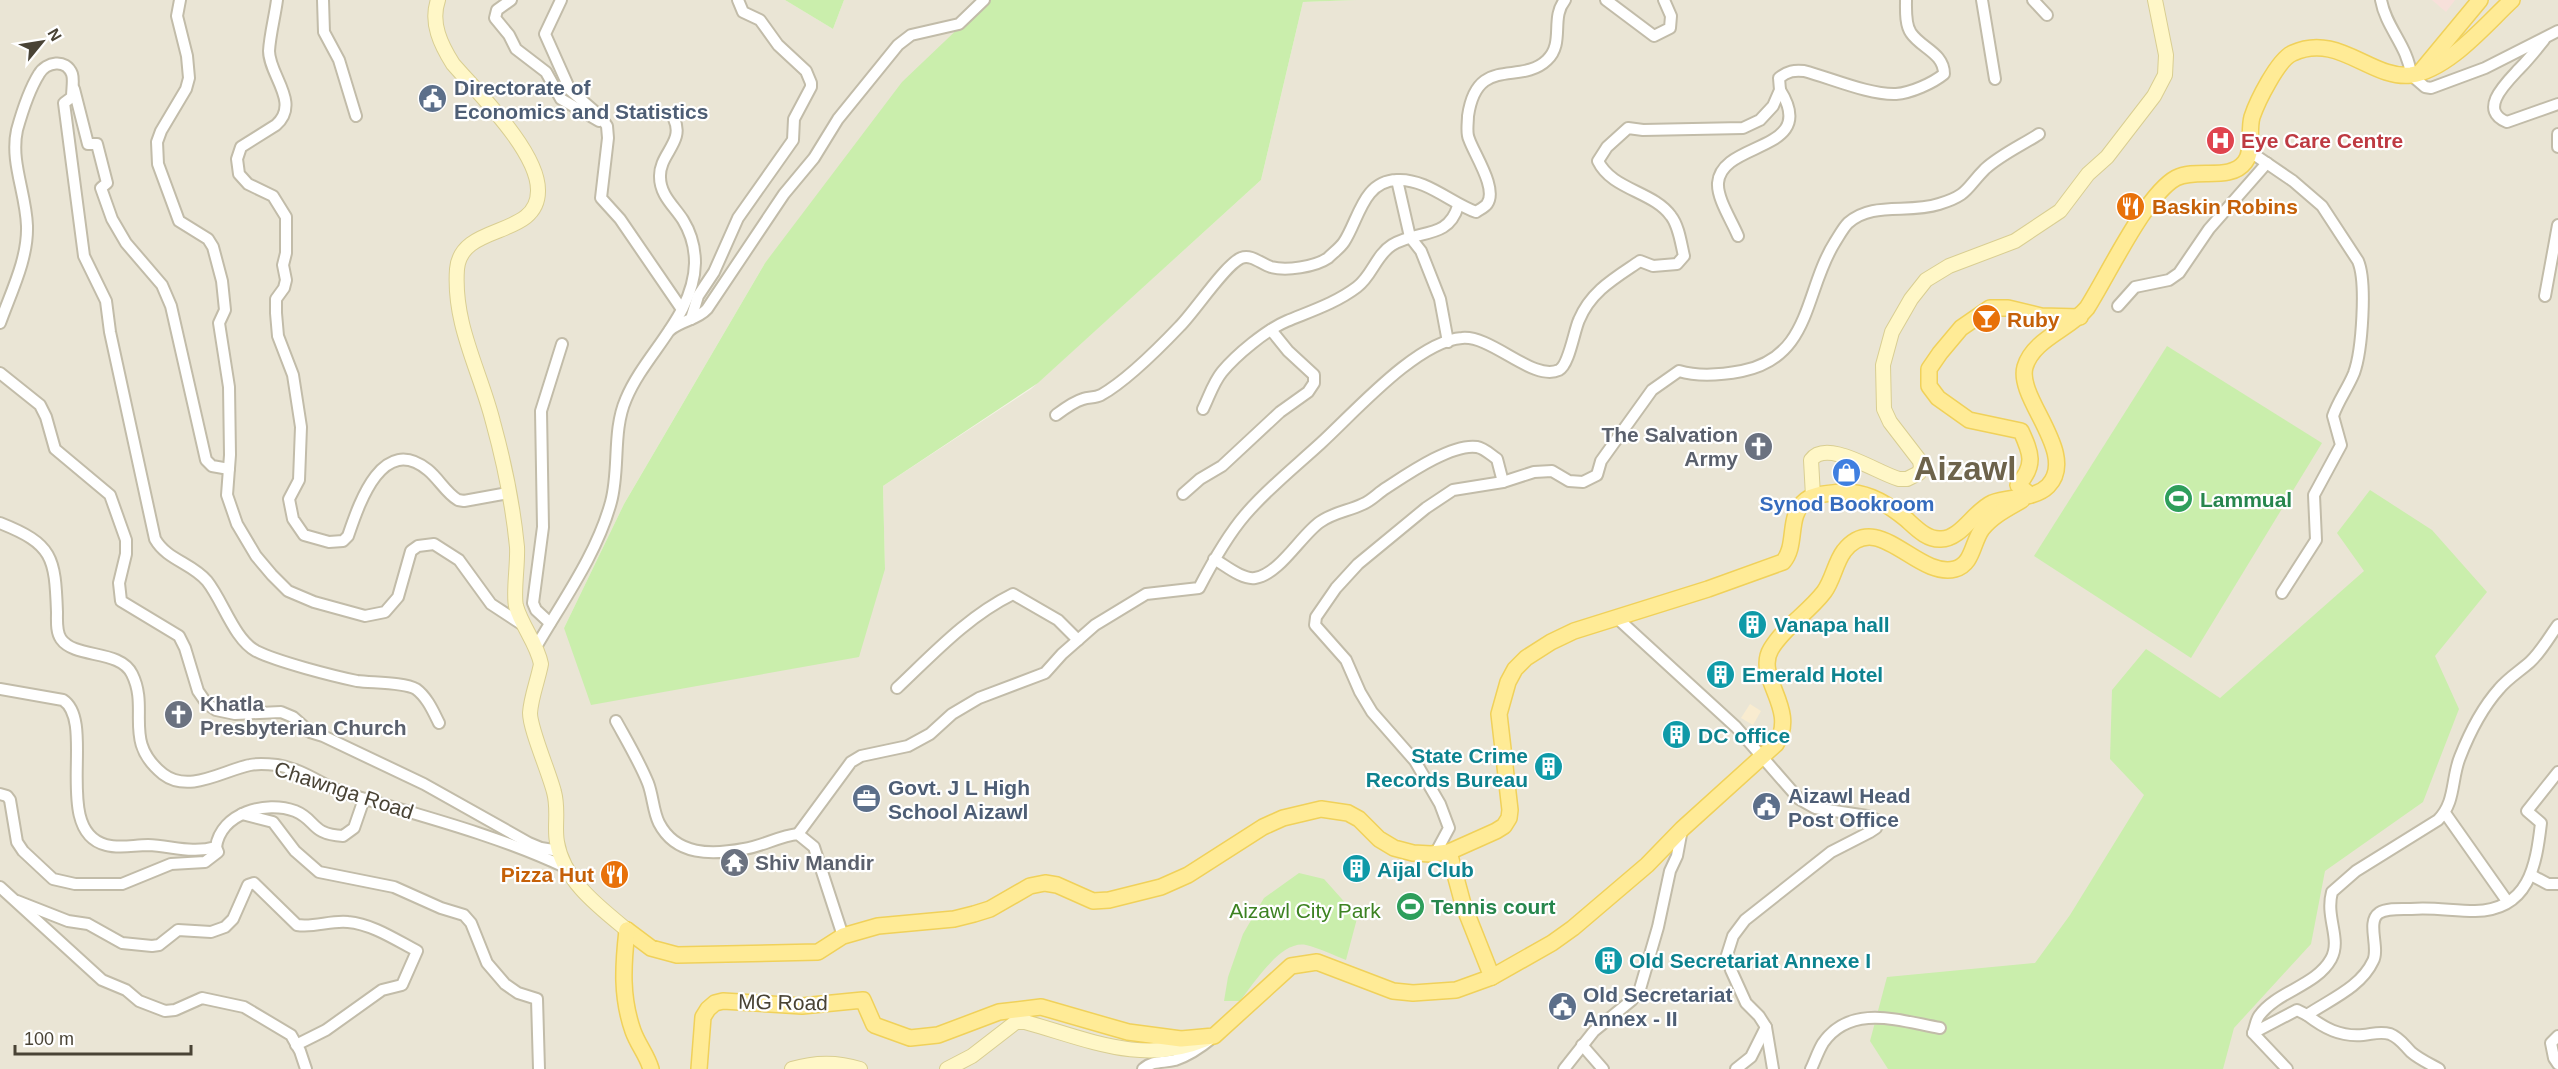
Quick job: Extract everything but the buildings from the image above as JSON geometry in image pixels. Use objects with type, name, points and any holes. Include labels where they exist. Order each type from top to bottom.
[{"type":"main road","points":[[2417,73],[2480,0]]},
{"type":"main road","points":[[627,930],[651,948],[677,955],[818,952],[843,936],[878,926],[954,920],[974,914],[990,909],[1030,886],[1045,883],[1057,885],[1093,901],[1132,896],[1188,875],[1263,827],[1283,818],[1321,809],[1348,813],[1359,819],[1379,839],[1394,848],[1413,853],[1442,853],[1496,831],[1504,826],[1509,818],[1510,810],[1499,714],[1503,694],[1515,669],[1539,648],[1561,637],[1783,562],[1789,552],[1793,521],[1798,509],[1813,496],[1843,491],[1861,492],[1897,512],[1922,533],[1941,539],[1955,534],[1982,509],[1992,503],[2043,490],[2052,480],[2055,460],[2052,442],[2025,383],[2025,365],[2039,345],[2080,317],[2108,275],[2130,234],[2166,186],[2175,178],[2194,172],[2219,173],[2238,168],[2247,159],[2252,118],[2274,74],[2291,53],[2312,48],[2336,50],[2391,72],[2417,73],[2444,62],[2512,0]]},
{"type":"main road","points":[[2030,495],[2018,485],[2027,474],[2031,454],[2021,431],[1970,420],[1962,415],[1938,398],[1929,386],[1929,369],[1961,328],[1989,308],[2008,308],[2041,316],[2080,317]]},
{"type":"main road","points":[[1214,1036],[1291,966],[1317,962],[1393,991],[1413,993],[1456,990],[1492,976],[1552,943],[1647,865],[1682,829],[1763,757],[1781,737],[1784,723],[1781,704],[1768,668],[1769,653],[1790,627],[1824,592],[1844,551],[1857,541],[1875,538],[1892,543],[1928,565],[1949,570],[1957,569],[1969,559],[1976,539],[1987,523],[2030,495]]},
{"type":"main road","points":[[1442,853],[1492,976]]},
{"type":"main road","points":[[627,930],[622,977],[626,1005],[634,1033],[651,1069]]},
{"type":"main road","name":"MG Road","points":[[699,1069],[703,1017],[708,1009],[723,1001],[802,1006],[863,1000],[874,1025],[910,1038],[938,1035],[999,1012],[1041,1007],[1128,1032],[1181,1039],[1214,1036]]},
{"type":"street","points":[[180,0],[177,16],[188,56],[189,78],[181,99],[161,131],[157,142],[158,164],[179,221],[208,239],[213,248],[222,281],[225,310],[219,323],[229,387],[227,495],[234,517],[256,556],[288,591],[314,602],[365,616],[385,612],[398,597],[411,551],[418,546],[434,544],[459,560],[491,604],[523,625]]},
{"type":"street","points":[[277,0],[269,54],[283,93],[286,110],[276,125],[241,147],[237,167],[239,174],[248,184],[273,196],[286,217],[286,253],[283,265],[286,280],[284,288],[276,299],[276,313],[278,336],[293,375],[301,428],[299,480],[289,499],[293,519],[304,535],[329,542],[343,541],[348,536],[374,475],[390,462],[398,460],[413,462],[428,470],[458,500],[471,500],[508,493]]},
{"type":"street","points":[[322,0],[324,32],[339,60],[356,116]]},
{"type":"street","points":[[438,0],[435,18],[438,35],[445,51],[453,64],[520,143],[531,160],[538,189],[537,202],[531,213],[504,228],[475,239],[460,255],[457,267],[461,319],[469,354],[493,422],[508,493],[516,545],[515,604],[523,625],[536,647],[541,664],[530,716],[555,794],[558,821],[556,840],[567,868],[592,901],[627,930]]},
{"type":"street","points":[[511,0],[497,10],[495,18],[509,35],[516,50],[546,72],[561,99],[607,126]]},
{"type":"street","points":[[561,0],[545,34],[570,90],[600,116],[607,126],[608,138],[601,198],[620,219],[681,308]]},
{"type":"street","points":[[691,319],[698,296],[714,272],[738,218],[794,140],[794,119],[811,87],[806,71],[778,45],[760,20],[743,12],[738,0]]},
{"type":"street","points":[[669,331],[680,323],[701,316],[707,309],[783,194],[814,158],[838,119],[898,45],[911,35],[959,24],[984,0]]},
{"type":"street","points":[[1056,415],[1069,405],[1098,396],[1112,387],[1180,327],[1227,269],[1241,258],[1252,258],[1271,267],[1301,267],[1326,260],[1343,244],[1363,201],[1379,185],[1397,180],[1419,183],[1458,206],[1476,212],[1488,203],[1490,192],[1467,136],[1468,115],[1474,94],[1485,80],[1546,62],[1556,48],[1558,15],[1565,0]]},
{"type":"street","points":[[1606,0],[1654,36],[1670,28],[1671,16],[1664,0]]},
{"type":"street","points":[[1738,236],[1718,184],[1721,173],[1729,164],[1768,144],[1784,129],[1790,113],[1780,90],[1779,78],[1786,72],[1804,70],[1872,90],[1897,94],[1937,80],[1944,74],[1944,66],[1911,33],[1906,6],[1912,0]]},
{"type":"street","points":[[1982,0],[1995,79]]},
{"type":"street","points":[[2033,0],[2047,15]]},
{"type":"street","points":[[1813,496],[1810,460],[1819,452],[1831,452],[1899,479],[1907,479],[1919,472],[1920,461],[1890,422],[1884,408],[1883,365],[1892,332],[1911,299],[1926,280],[1949,266],[2015,240],[2060,211],[2088,174],[2108,157],[2154,96],[2166,75],[2166,55],[2155,0]]},
{"type":"street","points":[[2381,0],[2390,28],[2425,87],[2439,87],[2485,68],[2558,31]]},
{"type":"street","points":[[2546,38],[2500,90],[2494,109],[2501,119],[2507,122],[2558,104]]},
{"type":"street","points":[[0,323],[26,242],[26,216],[15,159],[15,141],[21,116],[39,74],[49,64],[60,63],[67,66],[73,76],[72,97],[64,104],[84,256],[108,308],[118,369],[147,497],[154,539],[164,552],[204,578],[216,593],[240,636],[250,647],[268,656],[347,678],[413,688],[427,701],[439,723]]},
{"type":"street","points":[[72,84],[88,144],[97,144],[107,183],[101,189],[112,219],[126,243],[162,285],[171,306],[206,460],[212,466],[229,469]]},
{"type":"street","points":[[798,834],[851,762],[861,756],[908,746],[930,734],[952,714],[979,698],[1044,673],[1095,625],[1146,594],[1199,588],[1214,559],[1244,516],[1271,487],[1405,366],[1434,347],[1463,338],[1479,341],[1546,373],[1561,369],[1567,363],[1579,320],[1601,288],[1640,261],[1653,266],[1677,264],[1684,256],[1671,217],[1658,205],[1604,172],[1598,161],[1607,147],[1628,128],[1642,130],[1743,128],[1760,120],[1773,106],[1780,90]]},
{"type":"street","points":[[536,647],[579,574],[610,503],[620,421],[625,401],[669,331],[693,282],[695,262],[693,244],[683,219],[663,191],[660,178],[662,164],[678,134],[678,126],[674,119]]},
{"type":"street","points":[[1442,853],[1449,828],[1437,798],[1406,749],[1372,712],[1346,660],[1317,630],[1314,621],[1336,588],[1352,570],[1426,508],[1453,490],[1503,482],[1534,472],[1552,471],[1569,481],[1584,482],[1597,476],[1601,461],[1652,390],[1679,371],[1692,375],[1731,373],[1753,369],[1775,359],[1790,344],[1802,323],[1828,253],[1847,224],[1865,211],[1914,210],[1940,204],[1964,194],[1986,168],[2038,134]]},
{"type":"street","points":[[2558,134],[2558,147]]},
{"type":"street","points":[[2249,151],[2313,197],[2333,220],[2360,265],[2363,308],[2355,369],[2333,416],[2341,445],[2313,500],[2317,537],[2282,593]]},
{"type":"street","points":[[2118,306],[2135,287],[2169,279],[2179,273],[2209,229],[2266,163]]},
{"type":"street","points":[[1397,180],[1410,237],[1421,251],[1440,298],[1448,342]]},
{"type":"street","points":[[1203,409],[1221,373],[1271,330],[1350,292],[1370,274],[1378,259],[1390,246],[1410,237],[1449,226],[1458,206]]},
{"type":"street","points":[[2545,296],[2558,225]]},
{"type":"street","points":[[1183,494],[1200,479],[1222,466],[1280,412],[1308,392],[1314,383],[1314,375],[1288,351],[1271,330]]},
{"type":"street","points":[[549,623],[536,610],[533,603],[543,527],[541,411],[562,344]]},
{"type":"street","points":[[0,374],[29,395],[43,411],[55,449],[105,489],[112,501],[126,540],[126,554],[119,583],[122,601],[179,636],[198,691],[207,704],[225,714],[273,711],[288,714],[310,732],[424,784],[529,843],[559,851]]},
{"type":"street","points":[[0,383],[29,395]]},
{"type":"street","points":[[1214,559],[1246,578],[1254,579],[1286,559],[1320,522],[1338,512],[1364,504],[1416,469],[1444,455],[1466,448],[1478,447],[1497,459],[1503,482]]},
{"type":"street","name":"Chawnga Road","points":[[0,523],[32,537],[47,553],[55,579],[58,630],[61,639],[70,646],[119,661],[132,672],[137,692],[138,734],[146,754],[164,775],[180,780],[199,780],[248,765],[261,763],[279,765],[313,776],[340,792],[504,841],[567,868]]},
{"type":"street","points":[[897,688],[969,622],[990,605],[1013,594],[1058,620],[1078,640]]},
{"type":"street","points":[[1617,618],[1736,727],[1799,799],[1815,808],[1868,816],[1875,819],[1877,824],[1876,828],[1831,852],[1783,888],[1745,920],[1733,936],[1727,954],[1731,970],[1746,1003],[1760,1016],[1766,1027],[1773,1069]]},
{"type":"street","points":[[2253,1033],[2259,1016],[2274,1002],[2324,970],[2331,960],[2336,940],[2329,915],[2332,892],[2356,871],[2438,820],[2445,813],[2452,796],[2460,756],[2493,695],[2530,662],[2558,625]]},
{"type":"street","points":[[0,689],[63,700],[69,705],[77,750],[79,815],[93,840],[120,847],[149,845],[202,851],[216,847]]},
{"type":"street","points":[[616,721],[649,785],[658,822],[671,841],[687,850],[720,852],[766,844],[785,835],[798,834],[814,847],[843,936]]},
{"type":"street","points":[[2307,1015],[2365,976],[2375,958],[2373,925],[2374,918],[2380,912],[2425,908],[2477,911],[2496,907],[2514,898],[2529,882],[2537,858],[2541,823],[2527,811],[2558,772]]},
{"type":"street","points":[[0,794],[7,796],[10,800],[16,842],[23,851],[53,879],[75,884],[122,884],[171,864],[205,862],[218,852],[217,838],[225,828],[242,814],[271,806],[288,809],[304,816],[320,832],[343,836],[354,828],[364,799]]},
{"type":"street","points":[[2445,813],[2507,901]]},
{"type":"street","points":[[242,814],[273,822],[295,851],[319,872],[394,887],[468,918],[487,963],[518,993],[537,999],[539,1069]]},
{"type":"street","points":[[1564,1069],[1600,1026],[1632,1000],[1640,989],[1658,927],[1670,871],[1677,856],[1682,829]]},
{"type":"street","points":[[2531,874],[2548,884],[2558,884]]},
{"type":"street","points":[[17,901],[68,921],[88,924],[122,943],[152,946],[178,930],[211,932],[225,927],[233,919],[248,885],[254,883],[297,925],[348,922],[385,934],[417,951],[402,985],[382,990],[326,1030],[296,1045]]},
{"type":"street","points":[[0,887],[102,980],[126,990],[139,1001],[165,1011],[176,1010],[202,998],[244,1007],[291,1035],[306,1069]]},
{"type":"street","points":[[2253,1033],[2297,1010],[2323,1028],[2343,1034],[2363,1035],[2379,1032],[2391,1035],[2402,1040],[2412,1053],[2439,1069]]},
{"type":"street","points":[[1811,1069],[1822,1044],[1834,1031],[1849,1021],[1867,1017],[1887,1018],[1940,1028]]},
{"type":"street","points":[[947,1069],[972,1056],[1016,1022],[1025,1022],[1101,1045],[1150,1052],[1175,1050],[1214,1036]]},
{"type":"street","points":[[1736,1069],[1751,1057],[1766,1027]]},
{"type":"street","points":[[2253,1033],[2287,1069]]},
{"type":"street","points":[[1143,1069],[1149,1064],[1189,1055],[1214,1036]]},
{"type":"street","points":[[2558,1036],[2551,1043],[2554,1058],[2558,1064]]},
{"type":"street","points":[[1582,1045],[1603,1069]]},
{"type":"street","points":[[792,1069],[816,1063],[844,1064],[861,1069]]},
{"type":"shaded area","points":[[0,0],[785,0],[833,29],[844,0],[988,0],[765,263],[624,504],[564,628],[885,569],[883,486],[1031,389],[1261,180],[1303,2],[1356,0],[2558,0],[2558,1069],[0,1069]]},
{"type":"shaded area","points":[[2432,0],[2455,0],[2446,12]]},
{"type":"shaded area","points":[[1750,704],[1761,711],[1753,725],[1741,718]]},
{"type":"green space","points":[[785,0],[844,0],[833,29]]},
{"type":"green space","points":[[988,0],[1356,0],[1303,2],[1261,180],[1038,383],[883,486],[885,569],[859,657],[591,705],[564,628],[624,504],[765,263],[902,82]]},
{"type":"green space","name":"Lammual","points":[[2167,346],[2322,443],[2191,658],[2034,556]]},
{"type":"green space","points":[[2370,490],[2432,530],[2487,592],[2435,656],[2459,709],[2423,802],[2325,871],[2311,944],[2234,1028],[2223,1069],[1888,1069],[1870,1041],[1887,977],[2035,963],[2070,915],[2144,795],[2110,759],[2112,690],[2146,649],[2220,698],[2364,571],[2337,533]]},
{"type":"green space","name":"Aizawl City Park","points":[[1299,873],[1324,879],[1349,907],[1359,911],[1346,960],[1311,946],[1297,945],[1287,949],[1269,964],[1240,1001],[1224,1001],[1228,977],[1243,934],[1264,898]]},
{"type":"place","name":"Directorate of Economics and Statistics","points":[[433,99]]},
{"type":"place","name":"Eye Care Centre","points":[[2220,140]]},
{"type":"place","name":"Baskin Robins","points":[[2131,206]]},
{"type":"place","name":"Ruby","points":[[1986,319]]},
{"type":"place","name":"The Salvation Army","points":[[1759,446]]},
{"type":"place","name":"Synod Bookroom","points":[[1847,472]]},
{"type":"place","name":"Lammual","points":[[2179,499]]},
{"type":"place","name":"Vanapa hall","points":[[1753,624]]},
{"type":"place","name":"Emerald Hotel","points":[[1721,674]]},
{"type":"place","name":"Khatla Presbyterian Church","points":[[179,715]]},
{"type":"place","name":"DC office","points":[[1677,735]]},
{"type":"place","name":"State Crime Records Bureau","points":[[1549,767]]},
{"type":"place","name":"Govt. J L High School Aizawl","points":[[867,799]]},
{"type":"place","name":"Aizawl Head Post Office","points":[[1767,807]]},
{"type":"place","name":"Shiv Mandir","points":[[734,862]]},
{"type":"place","name":"Aijal Club","points":[[1356,869]]},
{"type":"place","name":"Pizza Hut","points":[[615,874]]},
{"type":"place","name":"Tennis court","points":[[1410,906]]},
{"type":"place","name":"Old Secretariat Annexe I","points":[[1608,960]]},
{"type":"place","name":"Old Secretariat Annex - II","points":[[1562,1006]]},
{"type":"district","name":"Aizawl","points":[[1965,468]]}]
